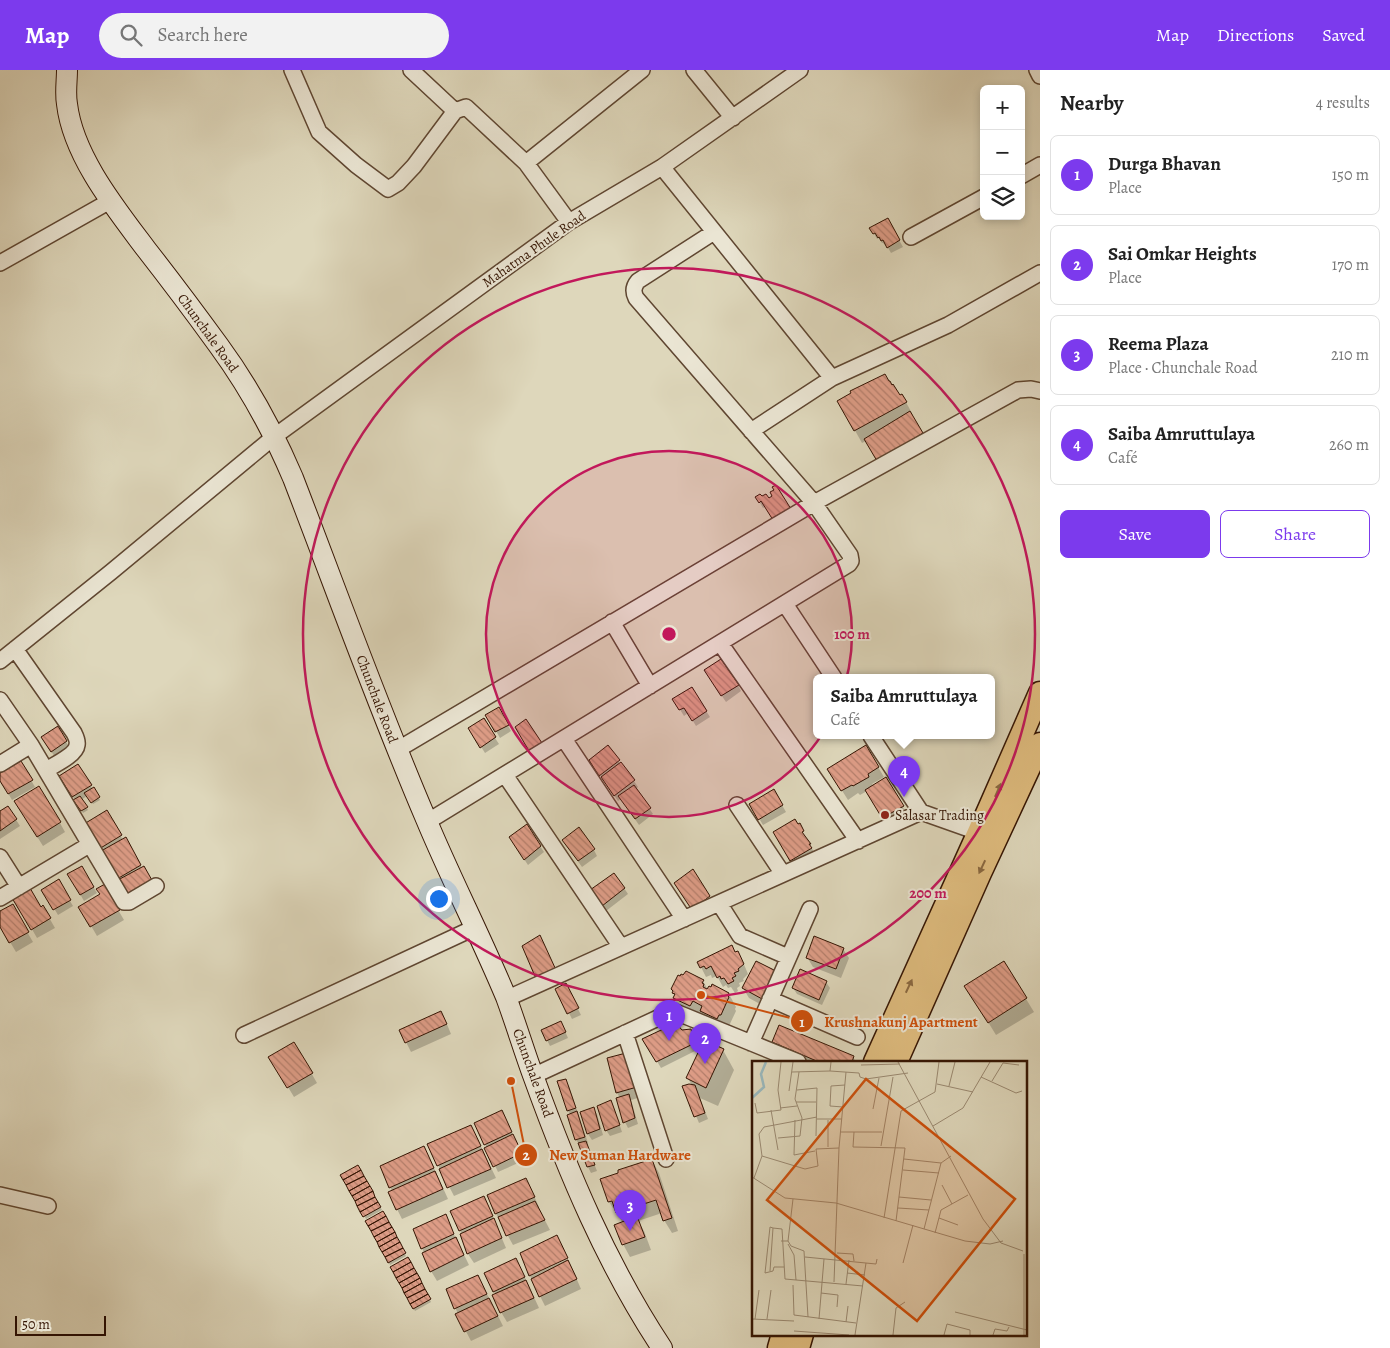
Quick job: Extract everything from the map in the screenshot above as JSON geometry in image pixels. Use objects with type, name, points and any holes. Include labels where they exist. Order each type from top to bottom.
[{"type":"main road","points":[[896,1061],[988,835],[1040,693]]},
{"type":"main road","points":[[875,1061],[988,835],[1040,744]]},
{"type":"street","name":"Chunchale Road","points":[[67,70],[67,104],[75,135],[94,174],[110,201],[220,347],[275,436],[293,478],[397,750],[506,999],[558,1142],[601,1240],[633,1301],[662,1348]]},
{"type":"street","points":[[292,70],[319,132],[356,165],[388,189],[398,183],[414,166],[455,111],[466,107],[526,163],[569,222]]},
{"type":"street","points":[[410,70],[455,111]]},
{"type":"street","points":[[526,163],[642,70]]},
{"type":"street","points":[[694,70],[733,118]]},
{"type":"street","points":[[1038,70],[1040,76]]},
{"type":"street","name":"Mahatma Phule Road","points":[[0,661],[275,436],[569,222],[662,167],[797,71]]},
{"type":"street","points":[[1023,175],[1040,165]]},
{"type":"street","points":[[662,167],[832,378]]},
{"type":"street","points":[[911,237],[980,199]]},
{"type":"street","points":[[0,263],[110,201]]},
{"type":"street","points":[[427,822],[850,564],[850,555],[814,503],[636,298],[634,293],[635,284],[714,232]]},
{"type":"street","points":[[751,431],[832,378],[948,325],[1040,273]]},
{"type":"street","points":[[397,750],[814,503],[1018,390],[1031,389],[1040,391]]},
{"type":"street","points":[[785,604],[831,674]]},
{"type":"street","points":[[612,622],[650,686]]},
{"type":"street","points":[[720,643],[858,841]]},
{"type":"street","points":[[15,649],[77,740],[77,747],[74,752],[46,770]]},
{"type":"street","points":[[0,700],[31,745],[124,902],[129,902],[156,886]]},
{"type":"street","points":[[564,739],[684,919]]},
{"type":"street","points":[[873,739],[921,812],[988,835]]},
{"type":"street","points":[[0,764],[31,745]]},
{"type":"street","points":[[505,775],[620,948]]},
{"type":"street","points":[[737,805],[783,874]]},
{"type":"street","points":[[506,999],[921,812]]},
{"type":"street","points":[[0,898],[89,845]]},
{"type":"street","points":[[0,857],[19,887]]},
{"type":"street","points":[[718,903],[740,936],[788,957]]},
{"type":"street","points":[[751,1044],[810,908]]},
{"type":"street","points":[[244,1035],[476,927]]},
{"type":"street","points":[[770,999],[857,1037]]},
{"type":"street","points":[[533,1076],[673,1011],[795,1061]]},
{"type":"street","points":[[625,1033],[666,1159]]},
{"type":"street","points":[[0,1195],[48,1206]]},
{"type":"building","points":[[888,218],[900,240],[887,248],[883,240],[881,241],[869,228]]},
{"type":"building","points":[[885,374],[907,402],[854,431],[837,401],[851,393],[850,391]]},
{"type":"building","points":[[910,411],[923,433],[877,461],[864,439]]},
{"type":"building","points":[[776,485],[791,509],[773,520],[761,501],[759,503],[755,497],[760,494],[762,496],[766,494],[769,498],[772,496],[770,492],[774,490],[772,487]]},
{"type":"building","points":[[721,659],[739,685],[721,696],[704,670]]},
{"type":"building","points":[[692,687],[707,711],[692,721],[684,708],[679,710],[672,699]]},
{"type":"building","points":[[499,707],[509,725],[495,732],[485,715]]},
{"type":"building","points":[[484,718],[496,737],[480,748],[468,728]]},
{"type":"building","points":[[526,719],[542,743],[529,751],[515,727]]},
{"type":"building","points":[[58,726],[67,741],[51,752],[41,737]]},
{"type":"building","points":[[608,745],[620,760],[599,776],[589,760]]},
{"type":"building","points":[[866,745],[879,767],[868,774],[869,777],[841,791],[827,769]]},
{"type":"building","points":[[21,761],[33,780],[8,794],[0,781],[0,773]]},
{"type":"building","points":[[621,762],[635,780],[614,796],[601,777]]},
{"type":"building","points":[[78,764],[92,785],[72,797],[59,776]]},
{"type":"building","points":[[886,777],[904,806],[882,818],[865,790]]},
{"type":"building","points":[[634,785],[651,808],[635,819],[618,796]]},
{"type":"building","points":[[39,786],[61,822],[37,837],[14,801]]},
{"type":"building","points":[[94,787],[100,797],[91,803],[84,793]]},
{"type":"building","points":[[774,789],[783,805],[758,820],[749,804]]},
{"type":"building","points":[[80,796],[88,807],[81,811],[73,800]]},
{"type":"building","points":[[8,806],[17,819],[0,831],[0,811]]},
{"type":"building","points":[[107,810],[122,835],[99,849],[84,824]]},
{"type":"building","points":[[795,819],[798,824],[800,823],[804,831],[802,832],[812,848],[790,861],[773,832]]},
{"type":"building","points":[[527,824],[541,846],[524,860],[509,837]]},
{"type":"building","points":[[579,827],[595,849],[578,861],[562,840]]},
{"type":"building","points":[[126,837],[141,865],[117,879],[101,851]]},
{"type":"building","points":[[82,866],[94,887],[80,895],[67,874]]},
{"type":"building","points":[[144,866],[153,882],[125,897],[116,881]]},
{"type":"building","points":[[693,869],[710,896],[692,910],[674,883]]},
{"type":"building","points":[[614,873],[625,888],[602,906],[590,890]]},
{"type":"building","points":[[59,879],[71,900],[53,910],[41,890]]},
{"type":"building","points":[[105,884],[120,910],[90,927],[78,907],[100,894],[96,889]]},
{"type":"building","points":[[30,888],[41,907],[43,905],[51,918],[31,930],[12,898]]},
{"type":"building","points":[[13,904],[29,932],[9,943],[0,927],[0,911]]},
{"type":"building","points":[[540,935],[556,970],[537,981],[522,946]]},
{"type":"building","points":[[814,936],[844,948],[836,969],[806,958]]},
{"type":"building","points":[[732,945],[735,952],[738,951],[744,964],[738,969],[739,971],[734,973],[736,976],[732,978],[734,981],[728,984],[724,978],[721,979],[720,976],[717,978],[711,966],[706,969],[704,966],[700,968],[697,962]]},
{"type":"building","points":[[756,961],[778,972],[764,1000],[742,988]]},
{"type":"building","points":[[1004,961],[1027,998],[988,1023],[964,986]]},
{"type":"building","points":[[800,969],[827,981],[819,1000],[792,988]]},
{"type":"building","points":[[686,971],[704,980],[702,983],[704,984],[703,987],[707,989],[712,984],[729,993],[721,1015],[717,1019],[700,1011],[702,1006],[693,1001],[690,1006],[673,998],[675,994],[672,993],[671,989],[678,975],[683,975]]},
{"type":"building","points":[[566,983],[579,1008],[567,1014],[555,989]]},
{"type":"building","points":[[441,1011],[447,1024],[405,1043],[399,1030]]},
{"type":"building","points":[[561,1021],[566,1032],[546,1041],[541,1030]]},
{"type":"building","points":[[676,1023],[682,1030],[691,1029],[695,1043],[656,1062],[642,1039]]},
{"type":"building","points":[[779,1025],[854,1056],[852,1061],[817,1061],[772,1042]]},
{"type":"building","points":[[704,1040],[724,1049],[706,1088],[686,1078]]},
{"type":"building","points":[[294,1042],[313,1073],[287,1088],[268,1057]]},
{"type":"building","points":[[626,1053],[637,1087],[616,1093],[607,1058]]},
{"type":"building","points":[[566,1079],[576,1108],[567,1111],[557,1081]]},
{"type":"building","points":[[695,1085],[705,1113],[694,1117],[682,1086]]},
{"type":"building","points":[[629,1094],[635,1118],[623,1123],[616,1098]]},
{"type":"building","points":[[611,1100],[620,1125],[605,1131],[597,1106]]},
{"type":"building","points":[[594,1107],[600,1129],[587,1134],[580,1112]]},
{"type":"building","points":[[502,1110],[512,1132],[484,1145],[474,1123]]},
{"type":"building","points":[[577,1111],[585,1137],[575,1140],[567,1115]]},
{"type":"building","points":[[471,1125],[481,1146],[437,1166],[427,1144]]},
{"type":"building","points":[[513,1134],[522,1153],[493,1167],[484,1148]]},
{"type":"building","points":[[586,1141],[595,1165],[587,1167],[578,1143]]},
{"type":"building","points":[[424,1146],[434,1168],[389,1188],[380,1166]]},
{"type":"building","points":[[482,1149],[491,1169],[447,1188],[439,1169]]},
{"type":"building","points":[[652,1159],[672,1218],[663,1221],[656,1200],[616,1213],[612,1201],[608,1202],[600,1179],[618,1173],[618,1170]]},
{"type":"building","points":[[358,1165],[361,1170],[343,1180],[340,1175]]},
{"type":"building","points":[[361,1170],[364,1176],[346,1185],[343,1180]]},
{"type":"building","points":[[435,1171],[443,1189],[396,1210],[388,1192]]},
{"type":"building","points":[[364,1176],[367,1181],[349,1191],[346,1185]]},
{"type":"building","points":[[526,1178],[535,1197],[495,1214],[487,1195]]},
{"type":"building","points":[[367,1181],[370,1186],[352,1196],[349,1191]]},
{"type":"building","points":[[370,1186],[373,1191],[355,1201],[352,1196]]},
{"type":"building","points":[[373,1191],[375,1197],[357,1206],[355,1201]]},
{"type":"building","points":[[484,1196],[493,1216],[459,1231],[450,1211]]},
{"type":"building","points":[[375,1197],[378,1202],[360,1212],[357,1206]]},
{"type":"building","points":[[535,1201],[545,1220],[506,1236],[498,1217]]},
{"type":"building","points":[[378,1202],[381,1207],[363,1217],[360,1212]]},
{"type":"building","points":[[383,1211],[386,1216],[368,1226],[365,1221]]},
{"type":"building","points":[[446,1214],[454,1234],[421,1249],[413,1229]]},
{"type":"building","points":[[386,1216],[389,1222],[371,1231],[368,1226]]},
{"type":"building","points":[[637,1216],[645,1237],[622,1245],[614,1225]]},
{"type":"building","points":[[494,1218],[502,1238],[467,1254],[460,1234]]},
{"type":"building","points":[[389,1222],[392,1227],[374,1237],[371,1231]]},
{"type":"building","points":[[392,1227],[395,1232],[377,1242],[374,1237]]},
{"type":"building","points":[[395,1232],[397,1237],[379,1247],[377,1242]]},
{"type":"building","points":[[557,1235],[568,1258],[529,1276],[520,1253]]},
{"type":"building","points":[[397,1237],[400,1242],[382,1252],[379,1247]]},
{"type":"building","points":[[456,1237],[464,1255],[430,1272],[422,1253]]},
{"type":"building","points":[[400,1242],[403,1248],[385,1257],[382,1252]]},
{"type":"building","points":[[403,1248],[406,1253],[388,1263],[385,1257]]},
{"type":"building","points":[[408,1257],[411,1262],[393,1272],[390,1267]]},
{"type":"building","points":[[516,1258],[525,1277],[493,1292],[484,1273]]},
{"type":"building","points":[[568,1260],[577,1279],[539,1297],[531,1279]]},
{"type":"building","points":[[411,1262],[414,1268],[396,1278],[393,1272]]},
{"type":"building","points":[[414,1268],[417,1273],[399,1283],[396,1278]]},
{"type":"building","points":[[417,1273],[420,1278],[402,1288],[399,1283]]},
{"type":"building","points":[[478,1275],[487,1294],[454,1309],[446,1289]]},
{"type":"building","points":[[420,1278],[422,1283],[404,1293],[402,1288]]},
{"type":"building","points":[[526,1280],[534,1298],[500,1313],[492,1295]]},
{"type":"building","points":[[422,1283],[425,1289],[407,1298],[404,1293]]},
{"type":"building","points":[[425,1289],[428,1294],[410,1304],[407,1298]]},
{"type":"building","points":[[428,1294],[431,1299],[413,1309],[410,1304]]},
{"type":"building","points":[[489,1298],[498,1316],[464,1332],[455,1314]]},
{"type":"place","name":"Saiba Amruttulaya","points":[[904,797]]},
{"type":"place","name":"Salasar Trading","points":[[885,815]]},
{"type":"place","name":"Krushnakunj Apartment","points":[[701,995]]},
{"type":"place","name":"Durga Bhavan","points":[[669,1041]]},
{"type":"place","name":"Sai Omkar Heights","points":[[705,1064]]},
{"type":"place","name":"New Suman Hardware","points":[[511,1081]]},
{"type":"place","name":"Reema Plaza","points":[[630,1231]]}]
